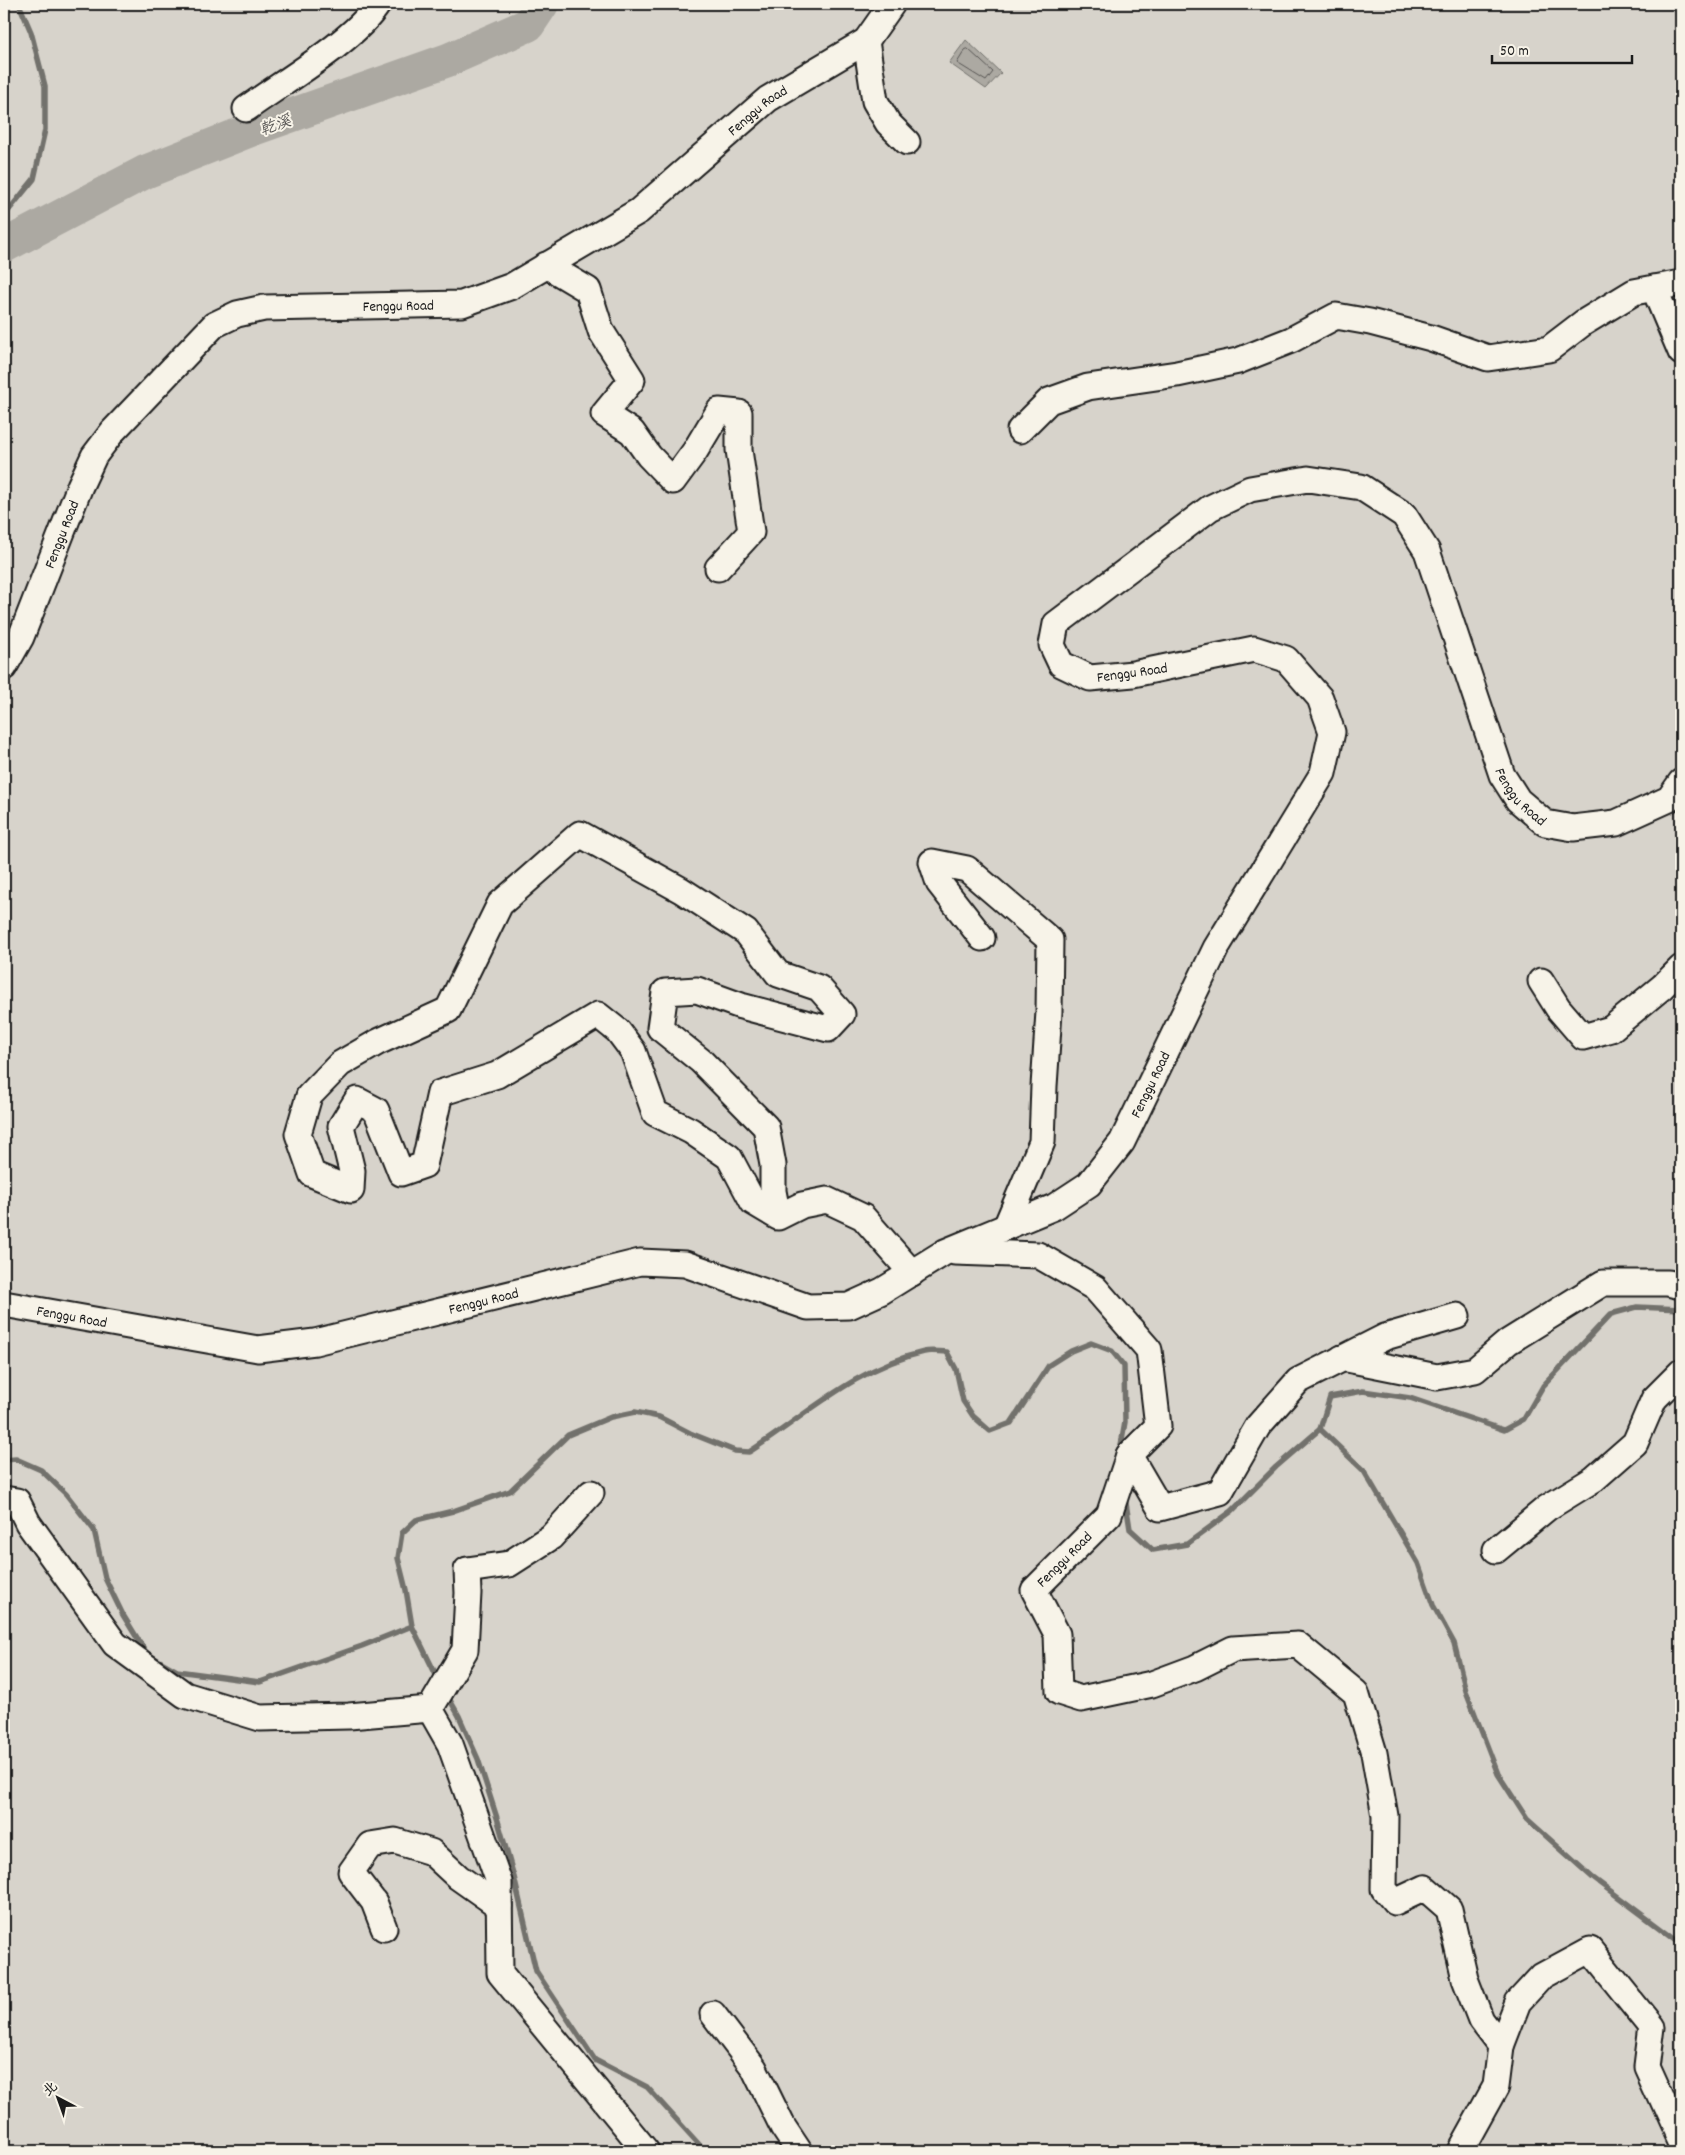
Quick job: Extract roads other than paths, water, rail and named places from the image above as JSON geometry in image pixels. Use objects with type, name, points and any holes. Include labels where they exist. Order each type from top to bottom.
[{"type":"street","points":[[246,109],[335,46],[371,14],[378,4]]},
{"type":"street","name":"Fenggu Road","points":[[4,667],[21,637],[80,486],[94,456],[112,431],[214,325],[237,314],[264,308],[462,304],[512,286],[639,210],[768,99],[866,41],[892,4]]},
{"type":"street","points":[[866,41],[875,101],[888,123],[908,142]]},
{"type":"street","points":[[546,265],[588,290],[601,331],[632,380],[604,414],[632,432],[649,456],[673,481],[696,451],[719,411],[739,413],[739,450],[751,532],[718,568]]},
{"type":"street","points":[[1020,430],[1049,401],[1088,387],[1177,374],[1238,361],[1291,340],[1336,316],[1431,338],[1488,358],[1549,349],[1582,323],[1634,292],[1681,284]]},
{"type":"street","points":[[1654,288],[1681,352]]},
{"type":"street","name":"Fenggu Road","points":[[4,1304],[258,1349],[315,1342],[640,1262],[685,1264],[808,1307],[849,1306],[882,1291],[945,1252],[1054,1207],[1089,1184],[1122,1142],[1216,948],[1323,773],[1332,732],[1320,698],[1286,658],[1254,649],[1132,674],[1090,678],[1062,664],[1052,645],[1056,624],[1210,508],[1250,489],[1308,479],[1361,488],[1404,515],[1427,551],[1502,775],[1518,800],[1545,823],[1573,828],[1616,823],[1669,799],[1681,782]]},
{"type":"street","points":[[4,630],[31,611]]},
{"type":"street","points":[[580,834],[681,890],[746,932],[778,974],[819,988],[842,1014],[828,1029],[741,1006],[697,990],[665,992],[660,1028],[701,1061],[766,1127],[773,1165],[773,1191],[778,1217],[753,1202],[729,1157],[691,1132],[655,1113],[633,1051],[618,1031],[598,1015],[497,1075],[440,1093],[424,1165],[401,1173],[376,1110],[358,1100],[342,1126],[352,1171],[351,1190],[312,1174],[298,1134],[309,1096],[340,1064],[378,1042],[448,1010],[500,904],[580,834]]},
{"type":"street","points":[[982,938],[939,883],[932,862],[967,869],[1050,940],[1049,1012],[1042,1142],[1006,1227]]},
{"type":"street","points":[[1541,981],[1558,1008],[1583,1037],[1611,1029],[1662,987],[1681,968]]},
{"type":"street","points":[[778,1217],[802,1205],[827,1200],[863,1217],[912,1273]]},
{"type":"street","name":"Fenggu Road","points":[[945,1252],[1038,1255],[1095,1288],[1149,1350],[1158,1426],[1129,1456],[1109,1515],[1034,1590],[1057,1634],[1060,1692],[1082,1699],[1152,1684],[1195,1668],[1233,1649],[1298,1645],[1356,1693],[1374,1753],[1385,1816],[1384,1889],[1395,1902],[1425,1888],[1449,1909],[1465,1979],[1481,2020],[1501,2046]]},
{"type":"street","points":[[1342,1358],[1437,1377],[1475,1370],[1508,1342],[1603,1283],[1668,1283],[1681,1286]]},
{"type":"street","points":[[1129,1456],[1160,1508],[1220,1492],[1258,1426],[1298,1381],[1385,1337],[1457,1316]]},
{"type":"street","points":[[1496,1550],[1546,1508],[1594,1479],[1635,1443],[1654,1399],[1681,1372]]},
{"type":"street","points":[[433,1704],[465,1650],[468,1593],[467,1570],[509,1564],[551,1537],[591,1493]]},
{"type":"street","points":[[4,1499],[17,1501],[28,1523],[115,1644],[185,1695],[260,1718],[349,1716],[433,1704]]},
{"type":"street","points":[[433,1704],[450,1744],[499,1882],[500,1973],[638,2148]]},
{"type":"street","points":[[384,1928],[374,1902],[351,1872],[370,1845],[395,1841],[431,1852],[458,1876],[499,1906]]},
{"type":"street","points":[[1460,2151],[1496,2086],[1501,2046],[1518,2002],[1542,1976],[1590,1950],[1652,2027],[1647,2068],[1681,2142]]},
{"type":"street","points":[[713,2014],[754,2068],[783,2127],[799,2151]]},
{"type":"water","points":[[966,40],[1001,73],[986,89],[949,63]]},
{"type":"waterway","points":[[4,216],[34,179],[45,130],[45,86],[31,32],[19,4]]},
{"type":"waterway","name":"乾溪","points":[[4,246],[145,172],[253,129],[448,60],[528,25],[542,4]]},
{"type":"waterway","points":[[1320,1429],[1330,1397],[1363,1391],[1410,1398],[1504,1430],[1524,1419],[1543,1386],[1611,1314],[1637,1307],[1681,1309]]},
{"type":"waterway","points":[[4,1460],[16,1459],[41,1470],[66,1494],[94,1530],[105,1578],[123,1615],[147,1654],[177,1671],[260,1682],[412,1626],[398,1558],[402,1533],[416,1520],[453,1511],[510,1491],[568,1435],[611,1417],[635,1412],[659,1417],[690,1433],[735,1451],[749,1452],[832,1394],[854,1381],[900,1359],[933,1351],[947,1352],[956,1369],[963,1401],[973,1416],[990,1431],[1011,1423],[1049,1365],[1071,1351],[1091,1343],[1112,1351],[1124,1366],[1125,1422],[1120,1451]]},
{"type":"waterway","points":[[1125,1497],[1130,1529],[1153,1550],[1187,1544],[1232,1511],[1276,1467],[1320,1429],[1364,1471],[1418,1563],[1433,1605],[1454,1643],[1466,1691],[1498,1774],[1527,1819],[1593,1878],[1681,1944]]},
{"type":"waterway","points":[[412,1626],[439,1681]]},
{"type":"waterway","points":[[446,1693],[459,1716],[478,1759],[514,1877],[536,1971],[595,2060],[647,2087],[705,2151]]}]
